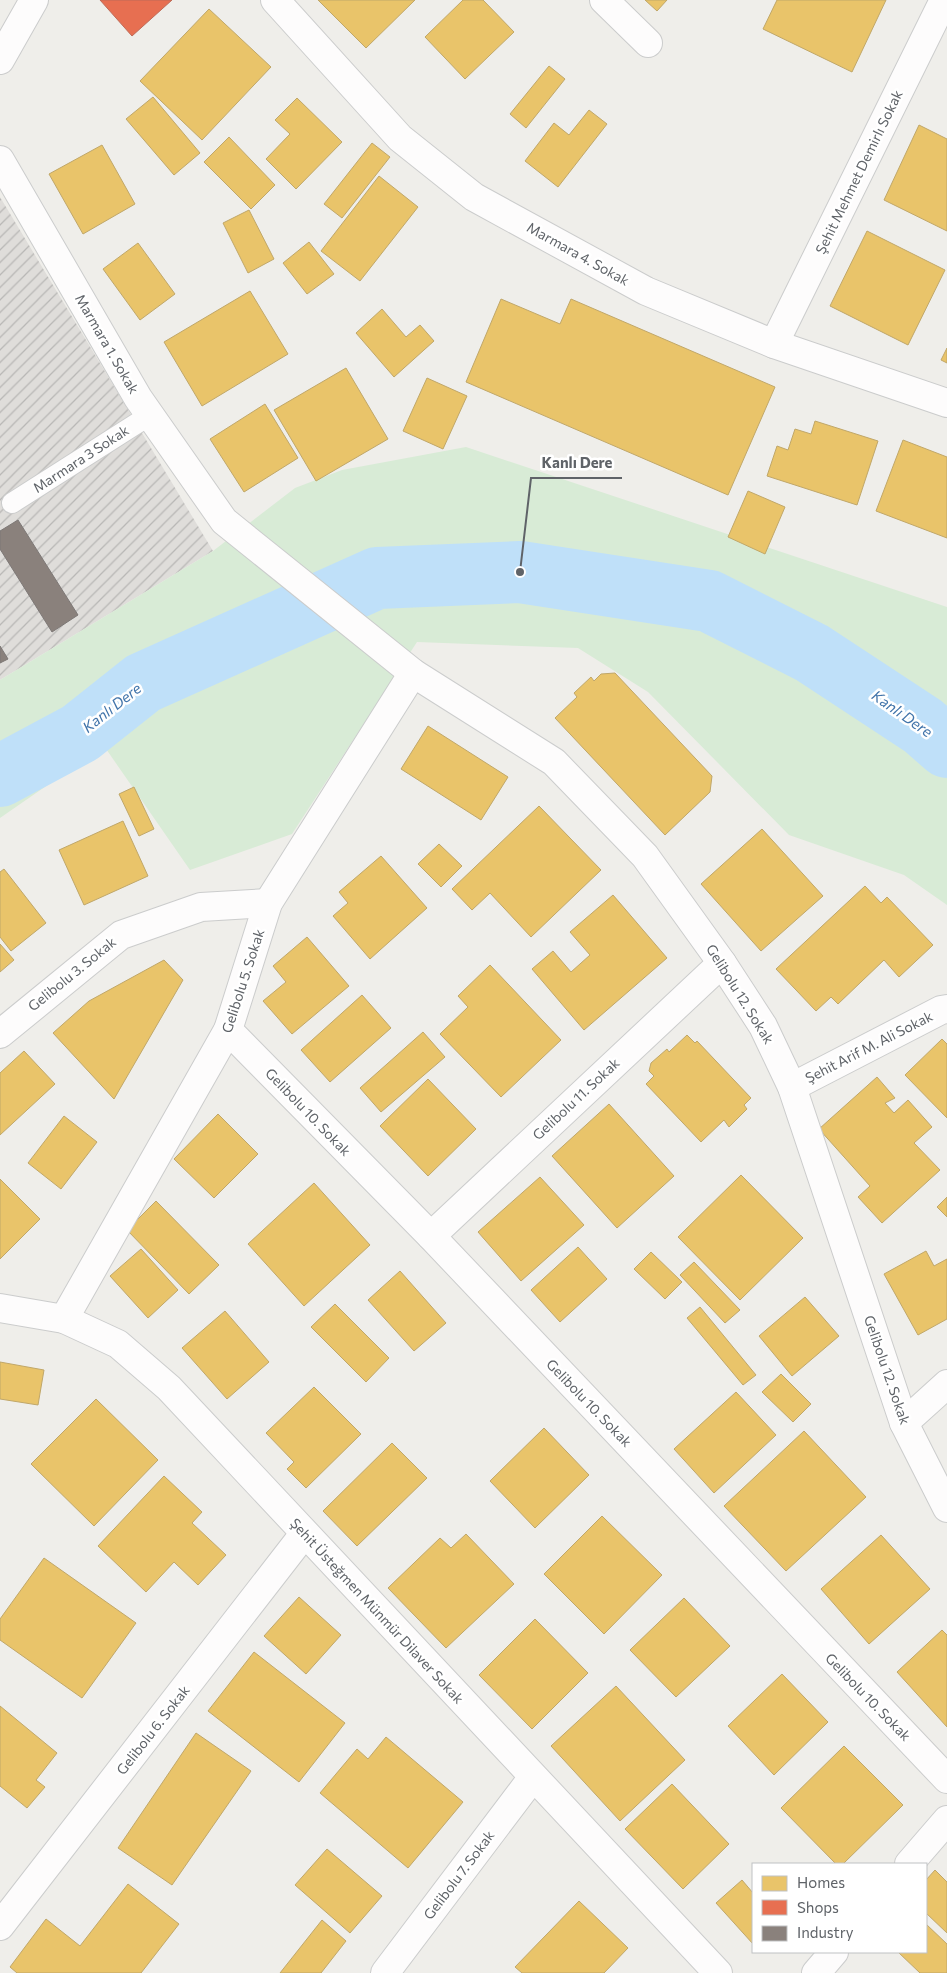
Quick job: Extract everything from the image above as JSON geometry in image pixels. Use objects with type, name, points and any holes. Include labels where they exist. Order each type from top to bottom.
[{"type":"street","points":[[0,60],[34,0]]},
{"type":"street","name":"Marmara 4. Sokak","points":[[274,0],[400,138],[474,197],[646,291],[774,344],[947,402]]},
{"type":"street","points":[[604,0],[648,43]]},
{"type":"street","name":"Şehit Mehmet Demirlı Sokak","points":[[774,344],[944,0]]},
{"type":"street","name":"Marmara 1. Sokak","points":[[0,160],[150,415],[224,521]]},
{"type":"street","name":"Gelibolu 12. Sokak","points":[[224,521],[412,673],[554,762],[645,856],[722,963],[763,1026],[792,1087],[904,1423],[947,1508]]},
{"type":"street","name":"Gelibolu 5. Sokak","points":[[64,1319],[228,1030],[268,903],[412,673]]},
{"type":"street","name":"Gelibolu 3. Sokak","points":[[0,1034],[121,935],[200,907],[268,903]]},
{"type":"street","name":"Gelibolu 11. Sokak","points":[[431,1236],[722,963]]},
{"type":"street","name":"Şehit Arif M. Ali Sokak","points":[[792,1087],[941,1010],[947,1009]]},
{"type":"street","name":"Gelibolu 10. Sokak","points":[[228,1030],[431,1236],[947,1779]]},
{"type":"street","name":"Şehit Üsteğmen Münmür Dilaver Sokak","points":[[0,1308],[64,1319],[118,1344],[169,1388],[718,1973]]},
{"type":"street","points":[[904,1423],[947,1384]]},
{"type":"street","name":"Gelibolu 6. Sokak","points":[[0,1926],[304,1534]]},
{"type":"street","name":"Gelibolu 7. Sokak","points":[[385,1973],[533,1777]]},
{"type":"street","points":[[910,1863],[947,1820]]},
{"type":"street","points":[[816,1973],[833,1953]]},
{"type":"lane","name":"Marmara 3 Sokak","points":[[12,503],[150,415]]},
{"type":"shaded area","points":[[0,197],[213,551],[0,680]]},
{"type":"green space","points":[[466,447],[947,607],[947,905],[904,875],[789,835],[648,692],[578,648],[417,642],[292,834],[190,870],[104,746],[0,818],[0,680],[213,551],[295,488],[342,470]]},
{"type":"building: Homes","points":[[318,0],[415,0],[366,48]]},
{"type":"building: Homes","points":[[463,0],[483,0],[514,32],[465,79],[425,37]]},
{"type":"building: Homes","points":[[645,0],[667,0],[657,11]]},
{"type":"building: Homes","points":[[777,0],[886,0],[852,72],[763,29]]},
{"type":"building: Homes","points":[[209,9],[271,67],[202,140],[140,81]]},
{"type":"building: Homes","points":[[549,66],[565,79],[526,128],[510,114]]},
{"type":"building: Homes","points":[[153,97],[200,153],[174,175],[126,119]]},
{"type":"building: Homes","points":[[297,98],[342,142],[296,189],[266,159],[290,134],[275,120]]},
{"type":"building: Homes","points":[[589,110],[607,124],[558,187],[525,161],[554,123],[569,135]]},
{"type":"building: Homes","points":[[919,125],[947,139],[947,231],[884,200]]},
{"type":"building: Homes","points":[[229,137],[275,185],[251,209],[204,162]]},
{"type":"building: Homes","points":[[372,143],[390,157],[342,218],[324,204]]},
{"type":"building: Homes","points":[[102,145],[135,204],[83,234],[49,174]]},
{"type":"building: Homes","points":[[379,176],[418,207],[360,281],[321,251]]},
{"type":"building: Homes","points":[[249,210],[274,259],[248,273],[223,223]]},
{"type":"building: Homes","points":[[867,231],[945,270],[908,345],[830,306]]},
{"type":"building: Homes","points":[[309,242],[334,274],[307,294],[283,263]]},
{"type":"building: Homes","points":[[138,243],[175,294],[140,320],[103,269]]},
{"type":"building: Homes","points":[[250,291],[288,354],[202,406],[164,342]]},
{"type":"building: Homes","points":[[501,299],[560,324],[571,299],[775,387],[728,495],[466,382]]},
{"type":"building: Homes","points":[[382,309],[406,337],[420,325],[434,341],[394,377],[356,333]]},
{"type":"building: Homes","points":[[947,348],[947,363],[941,360]]},
{"type":"building: Homes","points":[[346,368],[388,439],[316,481],[274,410]]},
{"type":"building: Homes","points":[[427,378],[467,396],[443,449],[403,431]]},
{"type":"building: Homes","points":[[265,404],[298,458],[244,492],[210,439]]},
{"type":"building: Homes","points":[[815,421],[878,441],[857,505],[767,476],[777,446],[788,450],[795,429],[811,434]]},
{"type":"building: Homes","points":[[903,440],[947,457],[947,538],[876,511]]},
{"type":"building: Homes","points":[[748,491],[785,507],[765,554],[728,537]]},
{"type":"building: Homes","points":[[615,673],[712,776],[710,792],[665,835],[555,718],[577,697],[574,693],[591,677],[594,681],[601,674]]},
{"type":"building: Homes","points":[[428,726],[508,777],[481,820],[401,769]]},
{"type":"building: Homes","points":[[134,787],[154,829],[139,836],[119,794]]},
{"type":"building: Homes","points":[[539,806],[601,870],[531,937],[490,893],[472,910],[452,889]]},
{"type":"building: Homes","points":[[123,821],[148,876],[84,905],[59,850]]},
{"type":"building: Homes","points":[[762,829],[823,896],[761,951],[701,884]]},
{"type":"building: Homes","points":[[439,844],[462,866],[441,887],[418,864]]},
{"type":"building: Homes","points":[[381,856],[427,908],[370,959],[333,916],[348,903],[339,892]]},
{"type":"building: Homes","points":[[4,869],[46,923],[11,951],[0,937],[0,872]]},
{"type":"building: Homes","points":[[865,886],[881,903],[887,897],[933,945],[899,977],[884,960],[838,1004],[831,997],[816,1011],[776,969]]},
{"type":"building: Homes","points":[[613,895],[667,958],[584,1030],[532,969],[553,951],[571,972],[590,955],[570,932]]},
{"type":"building: Homes","points":[[307,937],[349,986],[292,1034],[263,1001],[286,982],[273,966]]},
{"type":"building: Homes","points":[[0,944],[14,960],[0,972]]},
{"type":"building: Homes","points":[[164,960],[183,980],[114,1099],[53,1033],[89,1001]]},
{"type":"building: Homes","points":[[490,965],[561,1040],[501,1097],[440,1034],[468,1007],[458,996]]},
{"type":"building: Homes","points":[[362,995],[391,1028],[330,1082],[301,1050]]},
{"type":"building: Homes","points":[[423,1032],[445,1057],[381,1112],[360,1088]]},
{"type":"building: Homes","points":[[687,1035],[695,1043],[697,1041],[751,1098],[744,1105],[747,1109],[729,1127],[724,1120],[701,1142],[646,1084],[654,1076],[649,1071],[651,1063],[667,1049],[669,1052]]},
{"type":"building: Homes","points":[[942,1039],[947,1044],[947,1118],[905,1075]]},
{"type":"building: Homes","points":[[24,1051],[55,1084],[0,1135],[0,1073]]},
{"type":"building: Homes","points":[[877,1077],[895,1098],[885,1103],[894,1113],[908,1100],[932,1127],[914,1143],[940,1170],[882,1223],[858,1197],[870,1186],[819,1129]]},
{"type":"building: Homes","points":[[428,1079],[476,1129],[428,1176],[380,1126]]},
{"type":"building: Homes","points":[[609,1104],[674,1176],[617,1228],[552,1156]]},
{"type":"building: Homes","points":[[218,1114],[258,1154],[214,1198],[174,1159]]},
{"type":"building: Homes","points":[[64,1116],[97,1142],[61,1189],[28,1163]]},
{"type":"building: Homes","points":[[741,1175],[803,1238],[740,1300],[678,1237]]},
{"type":"building: Homes","points":[[540,1177],[584,1225],[521,1281],[478,1232]]},
{"type":"building: Homes","points":[[0,1179],[40,1219],[0,1259]]},
{"type":"building: Homes","points":[[314,1183],[370,1245],[304,1306],[248,1244]]},
{"type":"building: Homes","points":[[947,1197],[947,1217],[937,1207]]},
{"type":"building: Homes","points":[[156,1201],[219,1265],[189,1294],[127,1230]]},
{"type":"building: Homes","points":[[578,1247],[607,1279],[560,1322],[531,1290]]},
{"type":"building: Homes","points":[[141,1249],[178,1290],[148,1318],[110,1276]]},
{"type":"building: Homes","points":[[926,1251],[934,1266],[947,1259],[947,1319],[918,1335],[884,1274]]},
{"type":"building: Homes","points":[[651,1252],[682,1282],[665,1299],[634,1269]]},
{"type":"building: Homes","points":[[694,1262],[740,1310],[725,1323],[680,1275]]},
{"type":"building: Homes","points":[[400,1271],[446,1323],[414,1351],[368,1300]]},
{"type":"building: Homes","points":[[805,1297],[839,1336],[792,1376],[759,1336]]},
{"type":"building: Homes","points":[[335,1304],[389,1358],[366,1382],[311,1327]]},
{"type":"building: Homes","points":[[700,1307],[756,1375],[743,1385],[687,1318]]},
{"type":"building: Homes","points":[[225,1311],[269,1362],[227,1399],[182,1348]]},
{"type":"building: Homes","points":[[0,1362],[44,1370],[38,1405],[0,1399]]},
{"type":"building: Homes","points":[[781,1374],[811,1404],[793,1422],[762,1392]]},
{"type":"building: Homes","points":[[314,1387],[361,1434],[306,1488],[287,1469],[294,1462],[266,1433]]},
{"type":"building: Homes","points":[[736,1392],[776,1435],[714,1493],[674,1449]]},
{"type":"building: Homes","points":[[96,1399],[158,1460],[94,1526],[31,1464]]},
{"type":"building: Homes","points":[[544,1428],[589,1475],[535,1528],[490,1481]]},
{"type":"building: Homes","points":[[804,1431],[866,1497],[786,1571],[724,1506]]},
{"type":"building: Homes","points":[[392,1443],[427,1478],[357,1546],[323,1511]]},
{"type":"building: Homes","points":[[164,1476],[202,1512],[192,1523],[226,1555],[198,1585],[174,1562],[146,1592],[98,1546]]},
{"type":"building: Homes","points":[[602,1516],[662,1575],[604,1634],[544,1574]]},
{"type":"building: Homes","points":[[466,1534],[514,1584],[446,1648],[388,1588],[440,1538],[451,1548]]},
{"type":"building: Homes","points":[[881,1535],[930,1589],[869,1644],[821,1589]]},
{"type":"building: Homes","points":[[44,1558],[136,1623],[82,1698],[0,1640],[0,1619]]},
{"type":"building: Homes","points":[[299,1597],[341,1635],[306,1674],[264,1636]]},
{"type":"building: Homes","points":[[684,1598],[730,1646],[676,1697],[630,1650]]},
{"type":"building: Homes","points":[[535,1619],[588,1673],[532,1729],[479,1675]]},
{"type":"building: Homes","points":[[942,1630],[947,1635],[947,1727],[897,1672]]},
{"type":"building: Homes","points":[[254,1652],[345,1723],[299,1782],[208,1711]]},
{"type":"building: Homes","points":[[782,1674],[828,1722],[774,1775],[728,1726]]},
{"type":"building: Homes","points":[[616,1686],[685,1760],[620,1821],[551,1746]]},
{"type":"building: Homes","points":[[0,1706],[57,1753],[36,1780],[45,1787],[27,1808],[0,1786]]},
{"type":"building: Homes","points":[[196,1733],[251,1771],[172,1885],[118,1848]]},
{"type":"building: Homes","points":[[386,1737],[463,1802],[408,1868],[320,1793],[357,1749],[368,1759]]},
{"type":"building: Homes","points":[[844,1746],[903,1805],[844,1863],[835,1863],[781,1808]]},
{"type":"building: Homes","points":[[672,1784],[729,1844],[683,1889],[625,1829]]},
{"type":"building: Homes","points":[[327,1849],[382,1896],[350,1933],[295,1885]]},
{"type":"building: Homes","points":[[935,1870],[947,1882],[947,1933],[927,1914],[927,1879]]},
{"type":"building: Homes","points":[[742,1880],[752,1892],[752,1943],[716,1903]]},
{"type":"building: Homes","points":[[128,1884],[179,1924],[141,1973],[17,1973],[10,1967],[46,1919],[80,1946]]},
{"type":"building: Homes","points":[[579,1901],[628,1948],[604,1973],[522,1973],[515,1967]]},
{"type":"building: Homes","points":[[322,1920],[346,1941],[321,1973],[280,1973]]},
{"type":"building: Homes","points":[[927,1925],[947,1944],[947,1973],[920,1973],[899,1953],[927,1953]]},
{"type":"building: Shops","points":[[100,0],[172,0],[132,36]]},
{"type":"building: Industry","points":[[18,520],[78,615],[52,632],[0,549],[0,531]]},
{"type":"building: Industry","points":[[0,646],[8,659],[0,663]]},
{"type":"waterway","name":"Kanlı Dere","points":[[0,776],[80,733],[143,683],[377,578],[520,572],[709,601],[812,653],[923,726],[947,747]]},
{"type":"place","name":"Kanlı Dere","points":[[520,572]]}]
